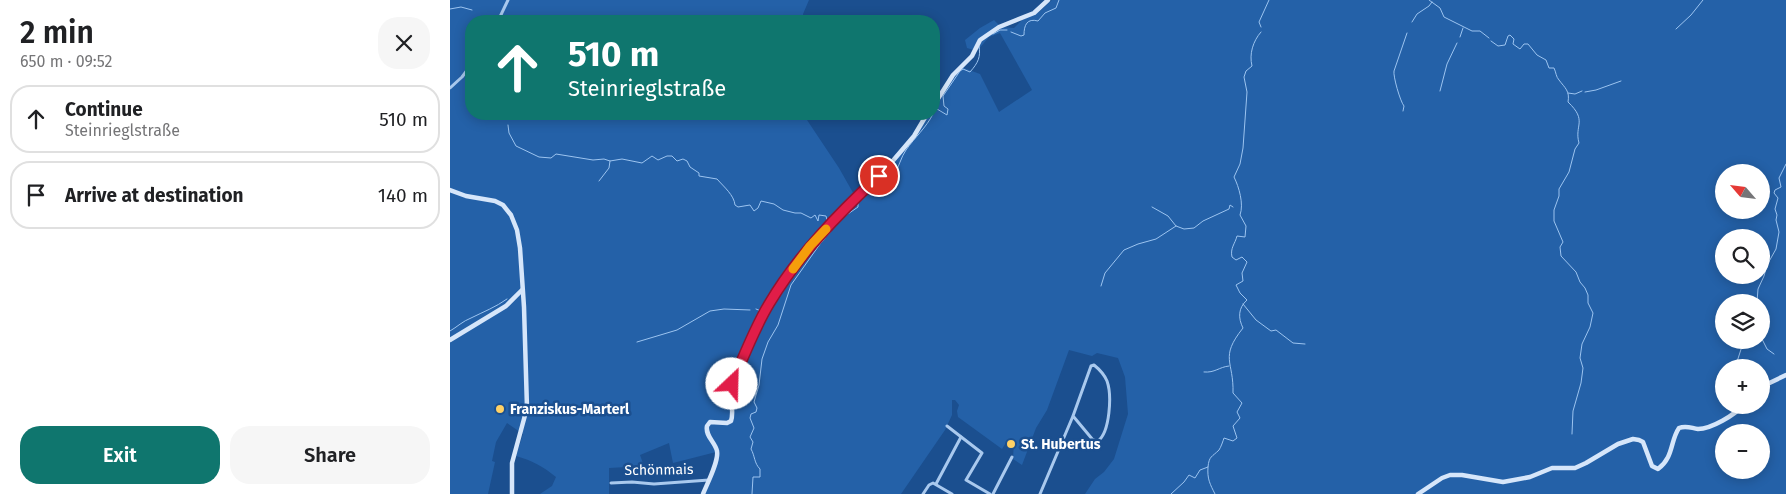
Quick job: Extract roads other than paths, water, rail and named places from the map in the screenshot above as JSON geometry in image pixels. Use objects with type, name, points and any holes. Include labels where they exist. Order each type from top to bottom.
[{"type":"main road","points":[[940,96],[953,75],[971,57],[980,40],[999,27],[1034,13],[1048,0]]},
{"type":"main road","points":[[703,494],[717,455],[716,448],[707,432],[707,426],[710,422],[727,423],[731,421],[733,415],[730,392],[732,384],[766,310],[803,256],[840,214],[885,170],[914,136],[923,120]]},
{"type":"main road","points":[[450,190],[503,205],[511,215],[517,230],[520,248],[527,408],[512,463],[512,494]]},
{"type":"main road","points":[[450,340],[506,306],[522,290]]},
{"type":"main road","points":[[1770,383],[1786,375]]},
{"type":"main road","points":[[1418,494],[1442,478],[1450,475],[1503,482],[1532,476],[1552,468],[1575,468],[1584,465],[1618,444],[1633,439],[1642,441],[1651,465],[1658,469],[1672,450],[1679,428],[1683,426],[1700,429],[1706,428],[1733,414]]},
{"type":"street","points":[[501,15],[508,0]]},
{"type":"street","points":[[450,88],[465,73]]},
{"type":"street","points":[[1040,494],[1092,365],[1104,375],[1109,391],[1109,415],[1102,438],[1098,441],[1094,440],[1073,416]]},
{"type":"street","points":[[947,426],[982,453],[966,480],[992,494],[1012,457]]},
{"type":"street","points":[[936,484],[961,437]]},
{"type":"street","name":"Schönmais","points":[[611,483],[654,484],[708,480]]},
{"type":"street","points":[[923,494],[929,485],[933,483],[952,494]]},
{"type":"waterway","points":[[1011,32],[1021,36],[1024,35],[1027,23],[1034,20],[1038,21],[1045,13],[1056,8],[1059,0]]},
{"type":"waterway","points":[[1261,27],[1259,22],[1269,0]]},
{"type":"waterway","points":[[1429,0],[1440,8],[1444,17],[1472,31],[1480,31],[1489,38]]},
{"type":"waterway","points":[[1676,29],[1703,0]]},
{"type":"waterway","points":[[1412,22],[1417,14],[1432,2]]},
{"type":"waterway","points":[[450,9],[461,7],[472,10]]},
{"type":"waterway","points":[[1460,37],[1463,28]]},
{"type":"waterway","points":[[993,34],[1000,30],[1007,30]]},
{"type":"waterway","points":[[1171,494],[1189,475],[1195,478],[1200,470],[1208,467],[1210,459],[1219,450],[1224,438],[1233,441],[1237,438],[1233,426],[1240,418],[1237,412],[1242,403],[1233,393],[1229,360],[1231,346],[1243,328],[1240,321],[1240,313],[1242,306],[1247,300],[1240,293],[1236,285],[1243,281],[1242,273],[1247,262],[1242,257],[1236,260],[1232,257],[1232,249],[1237,236],[1245,237],[1246,226],[1240,215],[1240,196],[1234,177],[1240,164],[1243,148],[1247,92],[1244,77],[1246,71],[1252,66],[1252,48],[1261,32]]},
{"type":"waterway","points":[[1403,111],[1404,106],[1397,88],[1394,71],[1407,33]]},
{"type":"waterway","points":[[1491,41],[1498,46],[1505,45],[1510,35],[1514,39],[1513,44],[1520,49],[1524,44],[1528,44],[1537,55],[1546,60],[1549,68],[1554,68],[1557,77],[1568,92],[1568,102],[1574,108],[1579,119],[1579,143],[1575,149],[1569,172],[1559,189],[1559,196],[1554,210],[1554,221],[1563,242],[1560,247],[1561,256],[1576,272],[1585,288],[1588,295],[1588,303],[1593,313],[1590,327],[1582,344],[1580,358],[1583,368],[1573,411],[1572,434]]},
{"type":"waterway","points":[[1440,91],[1447,64],[1457,43]]},
{"type":"waterway","points":[[940,111],[947,115],[948,109],[944,106],[943,96],[960,71],[963,69],[970,72],[975,66],[980,53],[979,46]]},
{"type":"waterway","points":[[1585,92],[1621,81]]},
{"type":"waterway","points":[[1568,93],[1575,94],[1582,91]]},
{"type":"waterway","points":[[752,494],[753,477],[760,477],[760,469],[751,449],[753,442],[750,437],[754,428],[750,418],[757,408],[754,402],[759,385],[762,359],[768,342],[778,325],[791,285],[820,244],[842,218],[858,207],[858,199],[866,191],[876,191],[886,178],[894,175],[906,150],[929,120]]},
{"type":"waterway","points":[[508,125],[509,133],[516,146],[539,157],[551,158],[556,154],[593,160],[604,159],[610,161],[622,159],[642,163],[652,156],[658,160],[672,156],[677,161],[683,159],[687,161],[690,167],[699,173],[699,176],[717,179],[731,194],[735,205],[738,207],[750,205],[754,211],[758,208],[761,201],[774,204],[783,210],[801,213],[811,218],[815,215],[818,221],[819,215],[826,216],[828,224]]},
{"type":"waterway","points":[[599,181],[609,168],[610,161]]},
{"type":"waterway","points":[[1758,294],[1767,265],[1776,249],[1779,232],[1775,209],[1778,198],[1774,193],[1775,190],[1781,187],[1779,178],[1786,164]]},
{"type":"waterway","points":[[1152,207],[1168,216],[1176,226],[1184,229],[1194,228],[1203,221],[1229,209],[1230,205],[1233,207]]},
{"type":"waterway","points":[[1101,286],[1105,273],[1124,250],[1156,239],[1176,226]]},
{"type":"waterway","points":[[450,331],[507,299]]},
{"type":"waterway","points":[[1243,304],[1256,320],[1271,331],[1276,330],[1293,343],[1305,344]]},
{"type":"waterway","points":[[637,342],[677,330],[710,311],[724,309],[750,310]]},
{"type":"waterway","points":[[756,309],[761,311]]},
{"type":"waterway","points":[[1738,359],[1741,349]]},
{"type":"waterway","points":[[1767,349],[1774,354]]},
{"type":"waterway","points":[[1204,372],[1211,372],[1229,366]]},
{"type":"waterway","points":[[1208,467],[1209,481],[1215,494]]},
{"type":"place","name":"Franziskus-Marterl","points":[[500,409]]},
{"type":"place","name":"St. Hubertus","points":[[1011,444]]}]
